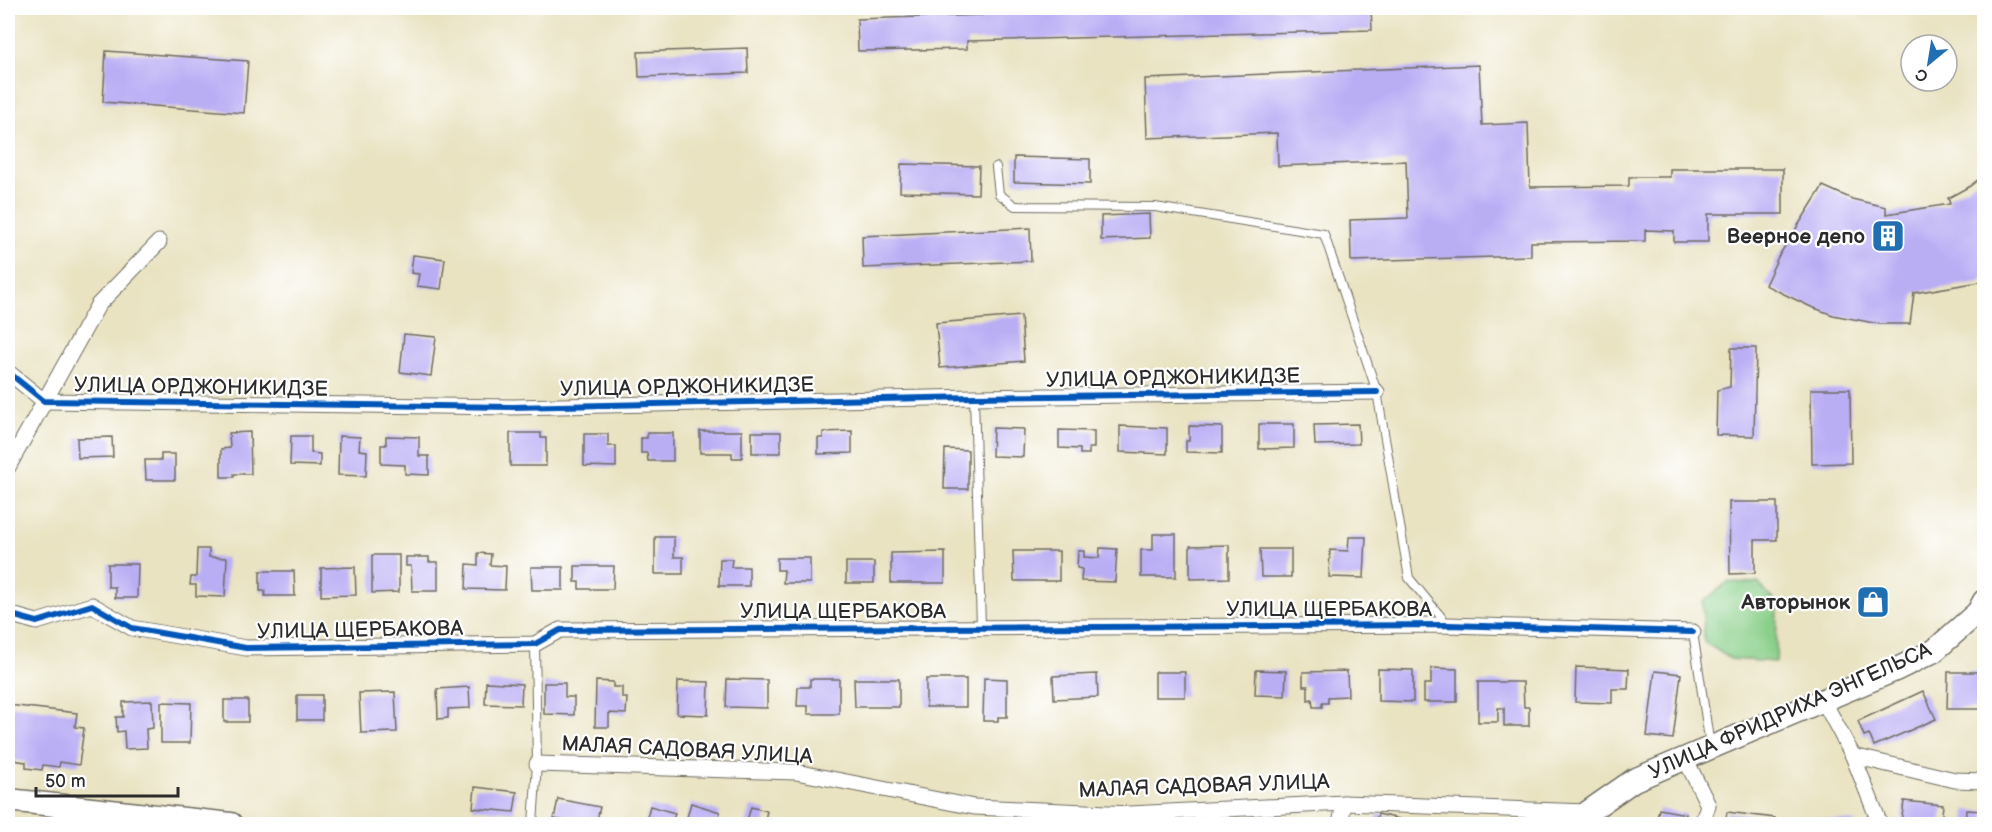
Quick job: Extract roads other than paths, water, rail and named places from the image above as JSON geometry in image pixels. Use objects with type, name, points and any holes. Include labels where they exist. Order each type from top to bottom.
[{"type":"main road","name":"УЛИЦА ФРИДРИХА ЭНГЕЛЬСА","points":[[1583,818],[1634,780],[1895,670],[1934,651],[1978,612],[1984,601]]},
{"type":"main road","points":[[8,800],[144,820],[231,825]]},
{"type":"street","points":[[8,467],[98,305],[159,242]]},
{"type":"street","name":"УЛИЦА ОРДЖОНИКИДЗЕ","points":[[8,372],[44,401],[512,407],[974,397],[1377,392]]},
{"type":"street","name":"УЛИЦА ЩЕРБАКОВА","points":[[8,614],[37,622],[92,605],[132,628],[246,648],[535,644],[560,630],[1448,625],[1693,632]]},
{"type":"street","points":[[1823,700],[1853,756],[1880,825]]},
{"type":"street","points":[[1853,756],[1955,780],[1984,781]]},
{"type":"street","points":[[1685,758],[1708,805],[1702,825]]},
{"type":"street","name":"МАЛАЯ САДОВАЯ УЛИЦА","points":[[537,764],[796,772],[974,807],[1130,813],[1344,803],[1583,818]]},
{"type":"street","points":[[1340,825],[1344,803]]},
{"type":"lane","points":[[996,167],[999,194],[1015,206],[1155,207],[1324,234],[1377,392],[1409,578],[1448,625]]},
{"type":"lane","points":[[974,397],[981,626]]},
{"type":"lane","points":[[1693,632],[1710,747]]},
{"type":"lane","points":[[533,825],[537,764],[535,644]]},
{"type":"place","name":"Веерное депо","points":[[1888,236]]},
{"type":"place","name":"Авторынок","points":[[1873,602]]}]
